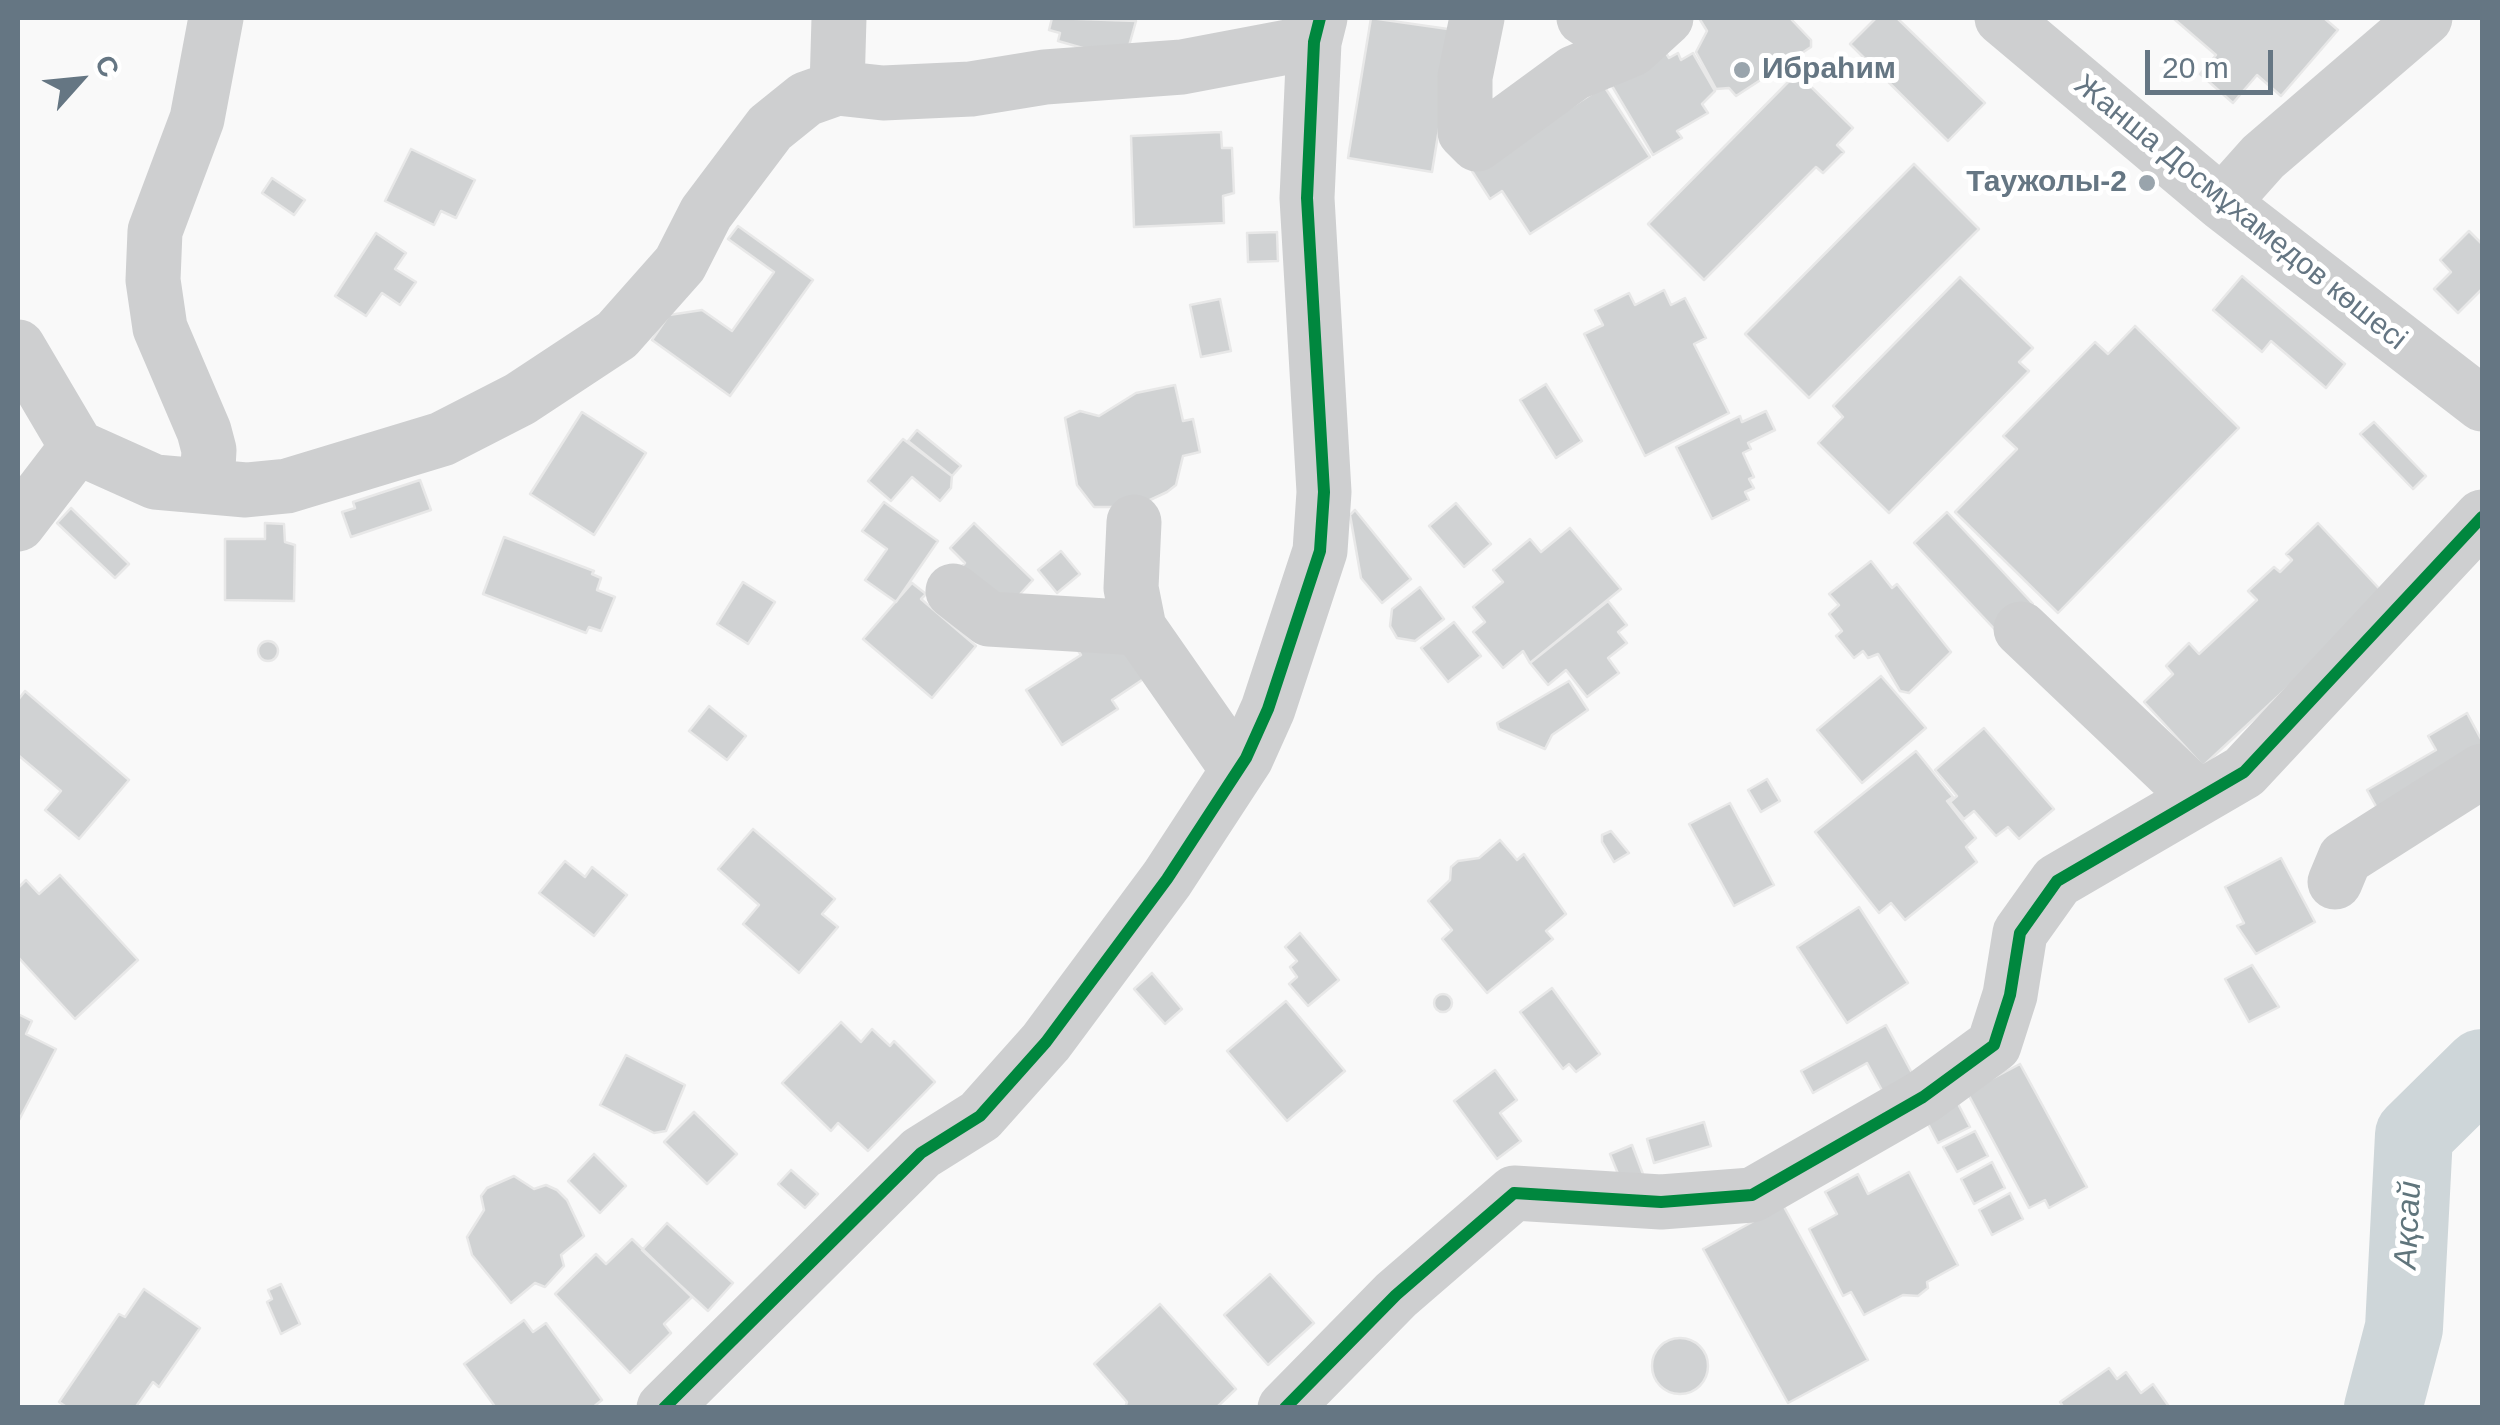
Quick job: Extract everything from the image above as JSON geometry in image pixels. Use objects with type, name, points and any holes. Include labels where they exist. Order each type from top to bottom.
[{"type":"street","points":[[207,485],[207,440],[160,328],[152,280],[155,231],[198,118],[216,18]]},
{"type":"street","points":[[837,88],[840,18]]},
{"type":"street","points":[[1477,18],[1465,77],[1465,132],[1477,144],[1574,73],[1649,33]]},
{"type":"street","points":[[1584,18],[1649,33]]},
{"type":"street","name":"Жанша Досмұхамедов көшесі","points":[[2002,18],[2222,203],[2482,404]]},
{"type":"street","points":[[2222,203],[2263,156],[2425,18]]},
{"type":"street","points":[[18,347],[77,447],[155,482],[246,490],[287,486],[442,439],[565,370],[617,335],[680,264],[706,213],[770,128],[806,99],[837,88],[883,93],[971,89],[1045,78],[1182,67],[1317,30],[1307,198],[1324,492],[1320,552],[1268,709],[1238,770],[1046,1042],[980,1116],[921,1153],[664,1408]]},
{"type":"street","points":[[18,524],[77,447]]},
{"type":"street","points":[[1285,1408],[1396,1295],[1514,1193],[1660,1202],[1752,1195],[1923,1096],[1994,1045],[2010,995],[2020,933],[2058,881],[2244,772],[2482,517]]},
{"type":"street","points":[[1134,522],[1131,588],[1139,628],[1238,770]]},
{"type":"street","points":[[953,591],[988,619],[1139,628]]},
{"type":"street","points":[[2021,629],[2198,798]]},
{"type":"street","points":[[2334,882],[2345,858],[2482,771]]},
{"type":"building","points":[[1052,18],[1136,21],[1125,60],[1058,41],[1060,33],[1049,30]]},
{"type":"building","points":[[1371,18],[1455,30],[1432,172],[1348,158]]},
{"type":"building","name":"Ибраһим","points":[[1699,18],[1790,18],[1811,40],[1811,47],[1736,96],[1729,88],[1716,89],[1696,52],[1707,31]]},
{"type":"building","points":[[1876,18],[1897,18],[1985,103],[1948,141],[1850,44]]},
{"type":"building","points":[[2173,18],[2324,18],[2338,30],[2281,96],[2257,75],[2233,103],[2200,74],[2216,55]]},
{"type":"building","points":[[1666,53],[1669,58],[1678,53],[1681,60],[1693,53],[1715,91],[1702,104],[1708,113],[1677,131],[1682,138],[1653,155],[1612,86]]},
{"type":"building","points":[[1797,73],[1853,128],[1837,145],[1844,152],[1823,173],[1816,167],[1704,280],[1648,224]]},
{"type":"building","points":[[1604,86],[1650,157],[1530,234],[1502,191],[1490,199],[1472,171]]},
{"type":"building","points":[[1221,132],[1222,148],[1232,148],[1234,193],[1223,196],[1224,223],[1134,227],[1131,136]]},
{"type":"building","points":[[411,149],[475,180],[456,218],[441,211],[434,225],[385,201]]},
{"type":"building","points":[[1914,164],[1979,229],[1809,398],[1745,334]]},
{"type":"building","points":[[272,178],[305,200],[294,215],[262,193]]},
{"type":"building","points":[[738,226],[813,280],[730,396],[652,340],[669,315],[702,310],[732,331],[774,272],[728,239]]},
{"type":"building","points":[[2469,231],[2482,244],[2482,289],[2458,313],[2434,289],[2451,272],[2440,260]]},
{"type":"building","points":[[1277,232],[1278,261],[1248,262],[1247,233]]},
{"type":"building","points":[[376,233],[406,253],[395,269],[416,282],[400,305],[382,293],[366,316],[335,296]]},
{"type":"building","points":[[2242,276],[2345,364],[2326,388],[2271,341],[2262,352],[2213,310]]},
{"type":"building","points":[[1960,277],[2033,348],[2019,362],[2029,371],[1889,513],[1818,443],[1843,417],[1833,406]]},
{"type":"building","points":[[1664,290],[1671,305],[1685,298],[1706,338],[1694,344],[1729,413],[1645,456],[1584,334],[1603,325],[1595,310],[1629,293],[1635,305]]},
{"type":"building","points":[[1220,299],[1231,351],[1201,357],[1190,305]]},
{"type":"building","points":[[2135,326],[2239,428],[2058,613],[1955,512],[2017,449],[2003,436],[2095,342],[2108,354]]},
{"type":"building","points":[[1546,384],[1582,441],[1556,458],[1520,400]]},
{"type":"building","points":[[1175,385],[1183,421],[1193,419],[1200,452],[1183,456],[1176,485],[1167,492],[1135,507],[1094,507],[1077,485],[1065,418],[1080,411],[1099,416],[1136,393]]},
{"type":"building","points":[[1766,411],[1775,430],[1748,443],[1751,449],[1743,453],[1754,477],[1749,479],[1754,488],[1745,492],[1749,500],[1712,519],[1676,447],[1740,416],[1742,422]]},
{"type":"building","points":[[582,412],[646,453],[594,535],[530,494]]},
{"type":"building","points":[[2374,422],[2426,476],[2413,489],[2360,434]]},
{"type":"building","points":[[917,430],[961,466],[952,476],[908,441]]},
{"type":"building","points":[[903,439],[952,476],[951,488],[940,501],[912,477],[891,501],[868,481]]},
{"type":"building","points":[[420,480],[431,510],[351,537],[342,512],[355,508],[353,502]]},
{"type":"building","points":[[884,502],[938,541],[896,602],[865,580],[887,549],[862,531]]},
{"type":"building","points":[[1456,503],[1491,544],[1464,567],[1429,526]]},
{"type":"building","points":[[71,508],[129,564],[115,578],[57,523]]},
{"type":"building","points":[[1355,510],[1411,579],[1382,603],[1361,578],[1350,515]]},
{"type":"building","points":[[1947,512],[2033,604],[2000,635],[1914,543]]},
{"type":"building","points":[[265,523],[284,524],[285,542],[295,545],[294,601],[225,600],[225,539],[265,539]]},
{"type":"building","points":[[974,523],[1033,580],[1000,616],[955,573],[965,563],[950,548]]},
{"type":"building","points":[[2318,523],[2386,596],[2203,766],[2144,702],[2173,674],[2166,666],[2189,643],[2199,654],[2257,600],[2248,591],[2274,567],[2280,572],[2292,560],[2286,554]]},
{"type":"building","points":[[1570,528],[1621,589],[1530,663],[1523,651],[1503,668],[1473,632],[1485,622],[1473,607],[1503,582],[1493,570],[1530,539],[1541,552]]},
{"type":"building","points":[[504,537],[594,571],[592,574],[601,578],[597,590],[615,597],[601,631],[589,627],[586,633],[483,594]]},
{"type":"building","points":[[1061,551],[1080,574],[1057,593],[1038,570]]},
{"type":"building","points":[[1871,561],[1892,588],[1897,584],[1951,652],[1909,693],[1900,691],[1878,654],[1868,658],[1863,651],[1854,658],[1836,636],[1842,631],[1829,614],[1839,605],[1829,594]]},
{"type":"building","points":[[743,582],[775,602],[748,644],[717,624]]},
{"type":"building","points":[[912,583],[926,594],[921,599],[976,646],[932,698],[863,639]]},
{"type":"building","points":[[1420,587],[1444,619],[1415,641],[1397,638],[1390,626],[1392,609]]},
{"type":"building","points":[[1608,601],[1627,625],[1618,632],[1627,643],[1608,658],[1619,673],[1587,697],[1566,670],[1548,685],[1530,663]]},
{"type":"building","points":[[1454,622],[1481,656],[1448,682],[1421,648]]},
{"type":"building","points":[[268,641],[278,651],[268,661],[258,651]]},
{"type":"building","points":[[1073,643],[1133,654],[1148,676],[1112,700],[1118,709],[1062,745],[1026,690],[1081,655]]},
{"type":"building","points":[[1881,676],[1926,728],[1862,783],[1817,730]]},
{"type":"building","points":[[1569,681],[1588,710],[1552,735],[1545,749],[1499,729],[1497,723]]},
{"type":"building","points":[[25,691],[129,780],[79,839],[45,810],[61,791],[18,755],[18,700]]},
{"type":"building","points":[[709,706],[746,736],[727,760],[689,731]]},
{"type":"building","points":[[2467,713],[2482,741],[2482,761],[2383,819],[2367,790],[2436,750],[2428,736]]},
{"type":"building","points":[[1984,728],[2054,809],[2019,839],[2008,827],[1996,836],[1974,811],[1964,819],[1950,802],[1957,796],[1935,770]]},
{"type":"building","points":[[1916,751],[1953,797],[1947,801],[1976,838],[1966,847],[1977,862],[1905,920],[1891,903],[1879,913],[1815,832]]},
{"type":"building","points":[[1767,779],[1780,801],[1761,812],[1748,790]]},
{"type":"building","points":[[1730,803],[1774,885],[1734,906],[1689,824]]},
{"type":"building","points":[[753,829],[835,899],[822,914],[838,927],[799,973],[743,924],[759,905],[718,869]]},
{"type":"building","points":[[1611,831],[1629,853],[1614,862],[1602,842],[1602,835]]},
{"type":"building","points":[[1500,840],[1517,860],[1524,854],[1566,914],[1546,931],[1553,939],[1487,993],[1442,939],[1452,930],[1428,901],[1450,880],[1451,867],[1458,861],[1479,858]]},
{"type":"building","points":[[2281,858],[2315,922],[2256,954],[2237,926],[2244,923],[2225,887]]},
{"type":"building","points":[[565,861],[585,877],[592,867],[627,895],[594,936],[539,893]]},
{"type":"building","points":[[60,875],[138,960],[75,1019],[18,957],[18,888],[26,880],[39,894]]},
{"type":"building","points":[[1859,907],[1908,983],[1847,1023],[1797,947]]},
{"type":"building","points":[[1300,933],[1339,980],[1308,1006],[1289,984],[1297,977],[1290,967],[1297,961],[1285,947]]},
{"type":"building","points":[[2252,965],[2279,1007],[2249,1022],[2225,979]]},
{"type":"building","points":[[1152,973],[1182,1009],[1165,1024],[1134,989]]},
{"type":"building","points":[[1552,988],[1600,1054],[1576,1072],[1569,1064],[1563,1069],[1520,1012]]},
{"type":"building","points":[[1443,994],[1452,1003],[1443,1012],[1434,1003]]},
{"type":"building","points":[[1286,1001],[1345,1071],[1287,1121],[1227,1051]]},
{"type":"building","points":[[18,1014],[32,1021],[26,1034],[56,1049],[18,1122]]},
{"type":"building","points":[[841,1022],[861,1042],[872,1029],[890,1046],[894,1041],[935,1082],[868,1151],[838,1123],[831,1131],[782,1083]]},
{"type":"building","points":[[1886,1025],[1919,1086],[1889,1103],[1867,1063],[1813,1093],[1801,1071]]},
{"type":"building","points":[[626,1055],[685,1085],[666,1131],[654,1133],[600,1105]]},
{"type":"building","points":[[2020,1064],[2087,1187],[2049,1208],[2045,1200],[2029,1208],[1967,1092]]},
{"type":"building","points":[[1495,1070],[1517,1100],[1500,1113],[1521,1141],[1497,1159],[1454,1101]]},
{"type":"building","points":[[1957,1102],[1970,1127],[1938,1143],[1925,1118]]},
{"type":"building","points":[[694,1112],[737,1154],[707,1184],[664,1142]]},
{"type":"building","points":[[1704,1122],[1711,1146],[1654,1163],[1647,1139]]},
{"type":"building","points":[[1975,1131],[1988,1156],[1957,1172],[1943,1147]]},
{"type":"building","points":[[1632,1145],[1646,1182],[1625,1191],[1610,1154]]},
{"type":"building","points":[[594,1154],[626,1186],[600,1213],[568,1181]]},
{"type":"building","points":[[1992,1162],[2005,1188],[1974,1204],[1961,1179]]},
{"type":"building","points":[[791,1170],[818,1194],[805,1208],[778,1184]]},
{"type":"building","points":[[1909,1172],[1958,1265],[1927,1282],[1928,1288],[1918,1296],[1903,1295],[1864,1315],[1851,1292],[1843,1296],[1809,1229],[1837,1214],[1825,1192],[1858,1174],[1868,1194]]},
{"type":"building","points":[[514,1176],[534,1189],[546,1185],[557,1190],[567,1200],[584,1236],[561,1255],[564,1266],[545,1287],[535,1283],[511,1303],[472,1255],[467,1237],[484,1210],[481,1196],[487,1188]]},
{"type":"building","points":[[2010,1193],[2023,1219],[1992,1235],[1979,1210]]},
{"type":"building","points":[[1783,1205],[1868,1360],[1788,1403],[1703,1249]]},
{"type":"building","points":[[667,1223],[733,1283],[708,1311],[642,1250]]},
{"type":"building","points":[[632,1239],[692,1297],[664,1324],[671,1333],[630,1373],[555,1294],[596,1254],[606,1264]]},
{"type":"building","points":[[1270,1274],[1314,1323],[1268,1365],[1224,1315]]},
{"type":"building","points":[[281,1284],[300,1324],[281,1334],[267,1302],[272,1299],[268,1290]]},
{"type":"building","points":[[144,1289],[200,1328],[159,1387],[153,1382],[135,1408],[68,1408],[59,1402],[119,1314],[125,1317]]},
{"type":"building","points":[[1160,1304],[1236,1389],[1216,1408],[1125,1408],[1127,1402],[1094,1364]]},
{"type":"building","points":[[524,1320],[533,1332],[546,1323],[602,1400],[592,1408],[496,1408],[464,1364]]},
{"type":"building","points":[[1680,1338],[1700,1346],[1708,1366],[1700,1386],[1680,1394],[1660,1386],[1652,1366],[1660,1346]]},
{"type":"building","points":[[2109,1368],[2117,1379],[2126,1372],[2141,1393],[2153,1384],[2170,1408],[2064,1408],[2060,1402]]},
{"type":"waterway","name":"Ақсай","points":[[2383,1408],[2404,1328],[2414,1135],[2482,1068]]},
{"type":"cycle path","points":[[664,1408],[921,1153],[980,1116],[1046,1042],[1167,879],[1246,758],[1268,709],[1320,551],[1324,492],[1307,198],[1314,42],[1320,18]]},
{"type":"cycle path","points":[[1285,1408],[1396,1295],[1514,1193],[1661,1202],[1752,1195],[1923,1097],[1994,1045],[2010,995],[2020,933],[2057,881],[2244,772],[2482,517]]},
{"type":"place","name":"Ибраһим","points":[[1742,70]]},
{"type":"place","name":"Таужолы-2","points":[[2147,183]]}]
